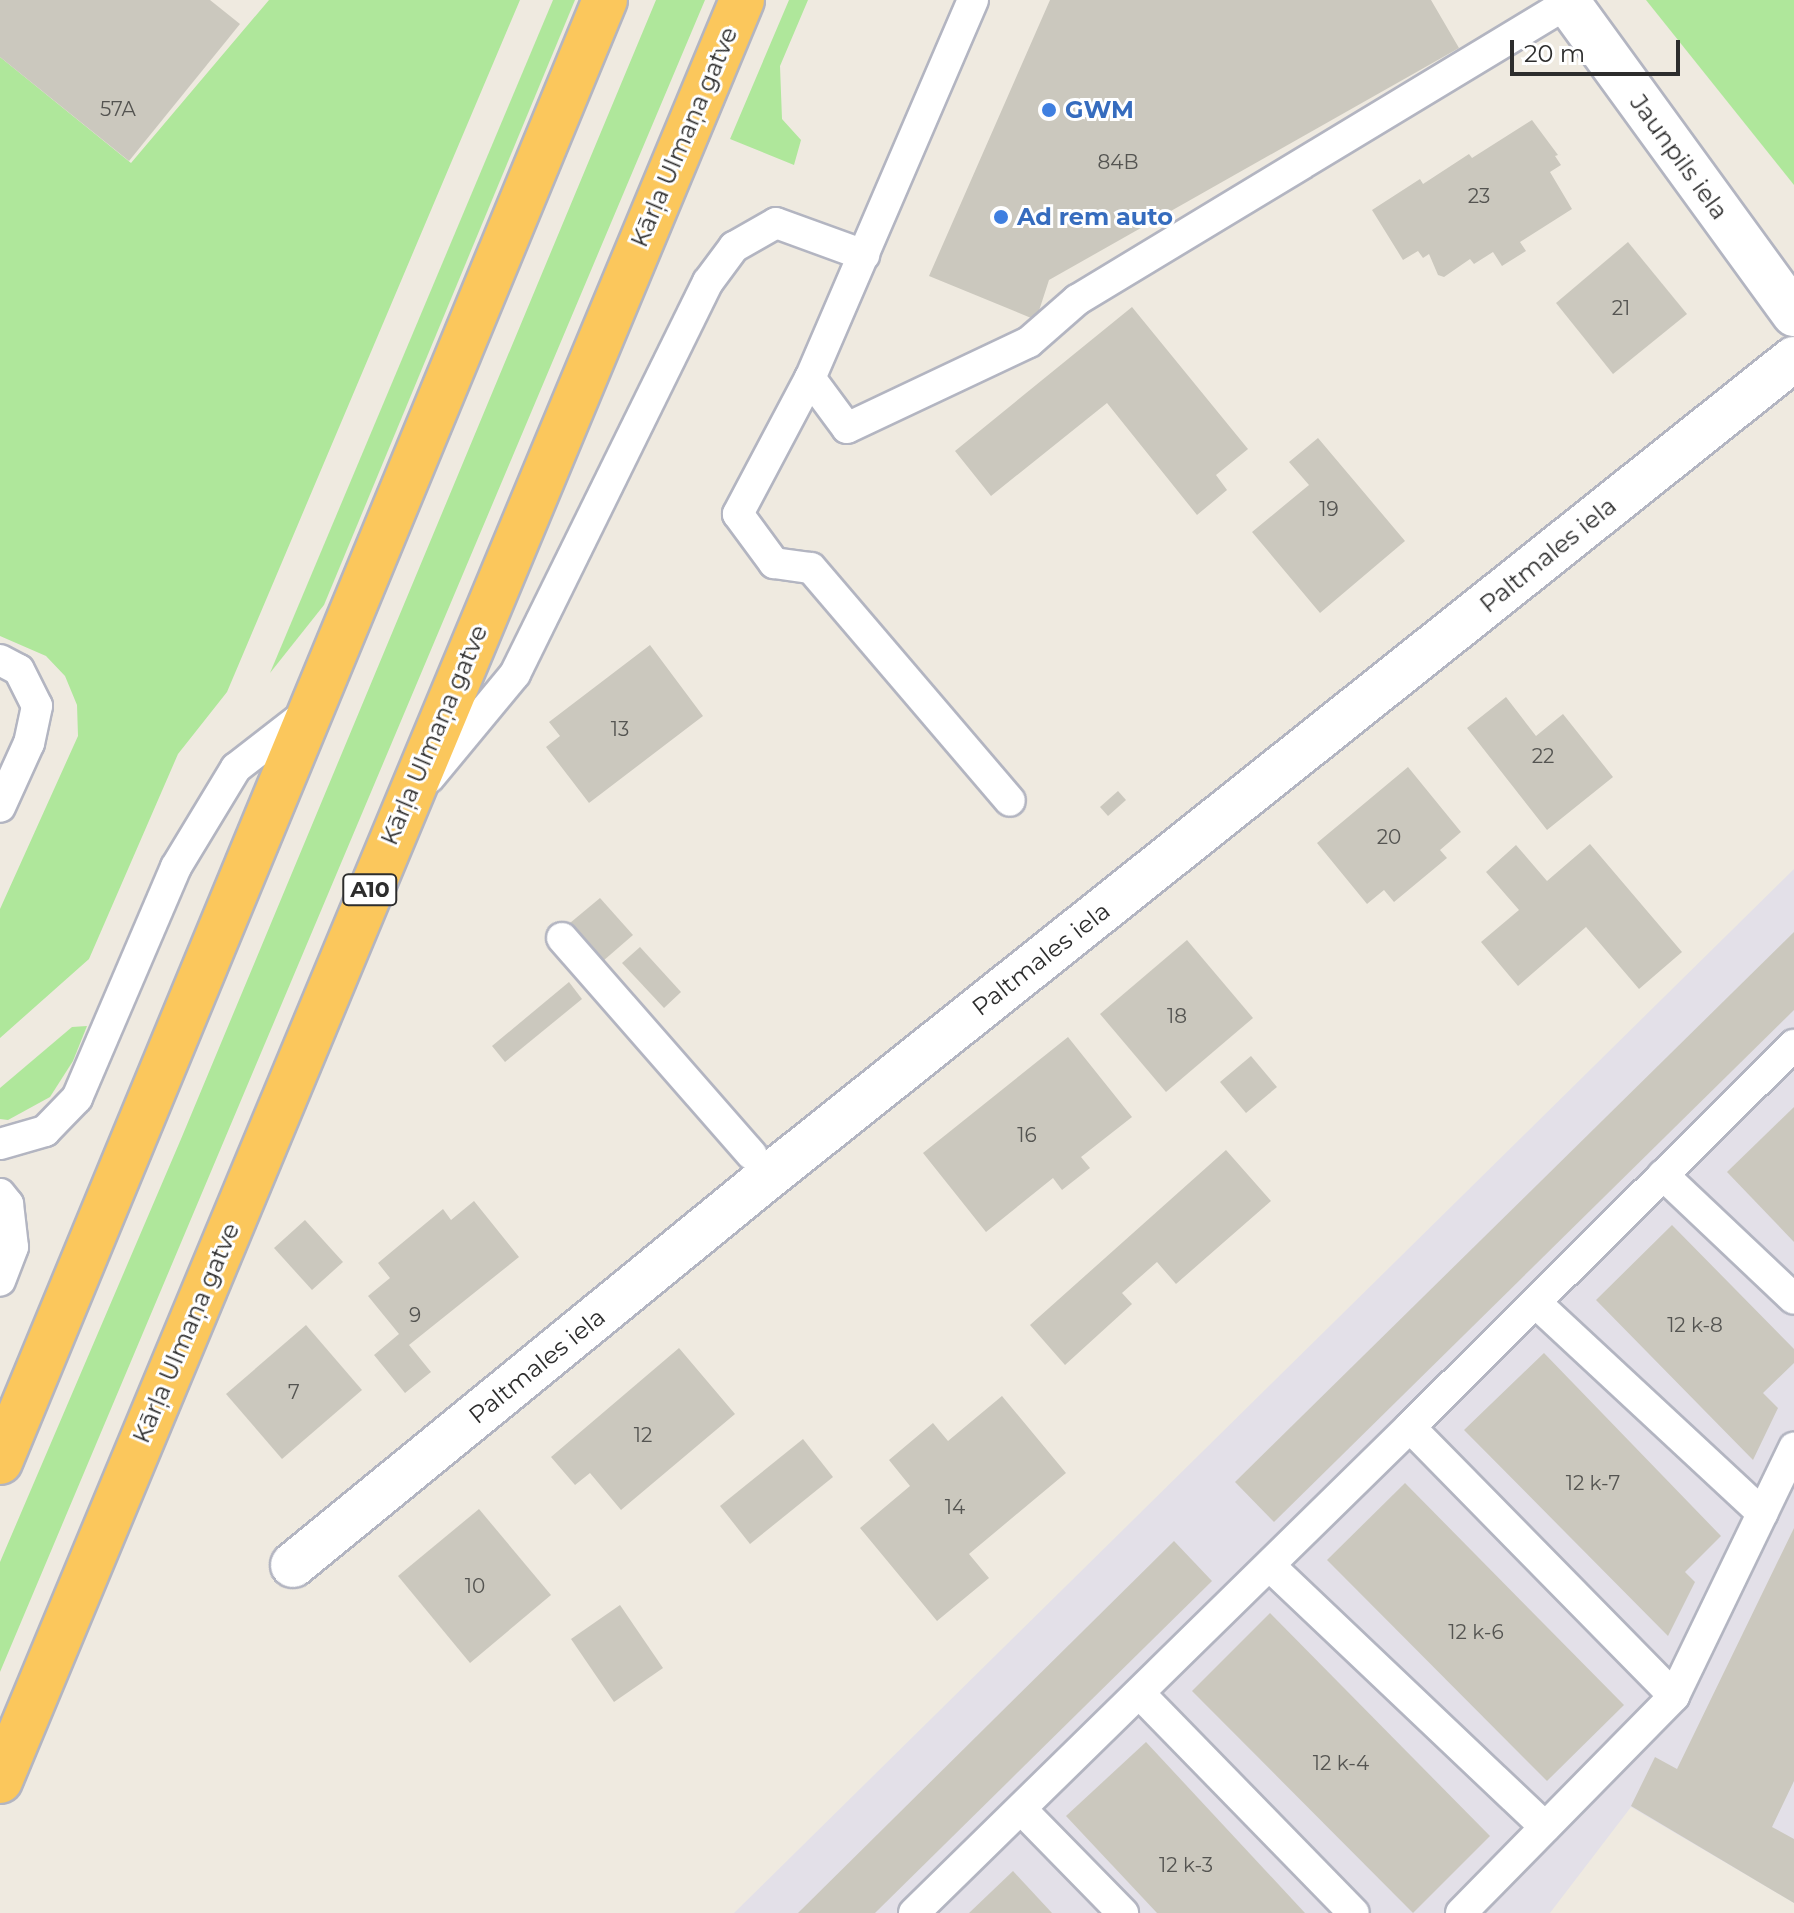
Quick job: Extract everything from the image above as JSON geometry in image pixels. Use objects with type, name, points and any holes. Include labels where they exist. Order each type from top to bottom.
[{"type":"highway","points":[[0,1462],[605,0]]},
{"type":"highway","name":"Kārļa Ulmaņa gatve","points":[[0,1781],[742,0]]},
{"type":"street","name":"Jaunpils iela","points":[[1567,2],[1794,314]]},
{"type":"street","name":"Paltmales iela","points":[[293,1565],[769,1176],[1794,359]]},
{"type":"lane","points":[[973,0],[810,378],[738,514],[774,563],[811,568],[1010,801]]},
{"type":"lane","points":[[810,378],[847,428],[1029,342],[1077,300],[1567,2]]},
{"type":"lane","points":[[402,811],[515,674],[708,282],[734,247],[776,223],[864,255]]},
{"type":"lane","points":[[0,660],[19,670],[37,706],[29,743],[0,807]]},
{"type":"lane","points":[[0,1144],[45,1131],[77,1098],[176,867],[236,768],[312,710]]},
{"type":"lane","points":[[562,938],[752,1155]]},
{"type":"lane","points":[[914,1913],[1271,1567],[1794,1045]]},
{"type":"lane","points":[[1663,1175],[1794,1299]]},
{"type":"lane","points":[[0,1194],[8,1204],[13,1247],[0,1281]]},
{"type":"lane","points":[[1536,1303],[1762,1513]]},
{"type":"lane","points":[[1410,1427],[1674,1696]]},
{"type":"lane","points":[[1461,1913],[1674,1696],[1794,1448]]},
{"type":"lane","points":[[1271,1567],[1545,1827]]},
{"type":"lane","points":[[1140,1694],[1354,1913]]},
{"type":"lane","points":[[1021,1809],[1123,1913]]},
{"type":"shaded area","points":[[1794,869],[1794,1903],[1631,1807],[1550,1913],[734,1913]]},
{"type":"green space","points":[[269,0],[520,0],[227,692],[178,754],[89,959],[0,1038],[0,909],[78,736],[77,705],[65,676],[46,656],[0,636],[0,57],[131,163]]},
{"type":"green space","points":[[553,0],[575,0],[324,605],[270,673]]},
{"type":"green space","points":[[656,0],[705,0],[0,1672],[0,1562],[181,1139]]},
{"type":"green space","points":[[789,0],[808,0],[780,66],[782,119],[801,140],[794,165],[730,139]]},
{"type":"green space","points":[[1646,0],[1794,0],[1794,185]]},
{"type":"green space","points":[[87,1026],[73,1061],[50,1097],[8,1120],[0,1119],[0,1088],[72,1027]]},
{"type":"building","points":[[0,0],[210,0],[240,24],[129,161],[0,57]]},
{"type":"building","points":[[1050,0],[1431,0],[1459,48],[1049,280],[1036,320],[929,276]]},
{"type":"building","points":[[1532,120],[1558,155],[1555,156],[1561,165],[1550,172],[1572,209],[1520,242],[1526,251],[1502,266],[1493,252],[1474,264],[1470,259],[1444,277],[1438,275],[1429,254],[1423,258],[1418,251],[1403,260],[1372,210],[1420,179],[1423,184],[1469,154],[1472,158]]},
{"type":"building","points":[[1628,242],[1687,314],[1613,374],[1556,303]]},
{"type":"building","points":[[1132,307],[1248,449],[1216,475],[1227,490],[1197,515],[1107,403],[991,496],[955,451]]},
{"type":"building","points":[[1318,438],[1405,541],[1320,613],[1252,532],[1309,485],[1289,462]]},
{"type":"building","points":[[650,645],[703,716],[589,803],[546,747],[560,736],[549,722]]},
{"type":"building","points":[[1506,697],[1536,736],[1563,714],[1613,777],[1547,830],[1467,728]]},
{"type":"building","points":[[1408,767],[1461,832],[1440,850],[1447,858],[1394,902],[1384,890],[1367,904],[1317,843]]},
{"type":"building","points":[[1118,791],[1126,800],[1108,816],[1100,807]]},
{"type":"building","points":[[1590,844],[1682,952],[1639,989],[1586,927],[1518,986],[1481,942],[1519,910],[1486,872],[1516,845],[1547,881]]},
{"type":"building","points":[[600,898],[633,935],[603,961],[570,923]]},
{"type":"building","points":[[1794,932],[1794,1010],[1274,1522],[1235,1482]]},
{"type":"building","points":[[1187,940],[1253,1018],[1166,1092],[1100,1014]]},
{"type":"building","points":[[640,947],[681,992],[664,1008],[622,963]]},
{"type":"building","points":[[569,982],[582,999],[505,1062],[492,1046]]},
{"type":"building","points":[[1068,1037],[1132,1117],[1081,1157],[1090,1168],[1062,1190],[1053,1178],[986,1232],[923,1153]]},
{"type":"building","points":[[1251,1056],[1277,1087],[1246,1113],[1220,1082]]},
{"type":"building","points":[[1794,1107],[1794,1242],[1727,1172]]},
{"type":"building","points":[[1226,1150],[1271,1201],[1176,1284],[1157,1262],[1122,1293],[1132,1304],[1065,1365],[1030,1325]]},
{"type":"building","points":[[474,1201],[519,1257],[409,1345],[431,1372],[405,1393],[374,1355],[399,1334],[368,1296],[390,1278],[378,1263],[443,1209],[451,1220]]},
{"type":"building","points":[[305,1220],[343,1262],[312,1290],[274,1248]]},
{"type":"building","points":[[1672,1225],[1794,1349],[1794,1363],[1763,1393],[1778,1408],[1753,1460],[1596,1300]]},
{"type":"building","points":[[306,1325],[362,1390],[282,1459],[226,1394]]},
{"type":"building","points":[[679,1348],[735,1414],[621,1510],[590,1473],[575,1485],[551,1457]]},
{"type":"building","points":[[1544,1353],[1721,1536],[1685,1572],[1695,1582],[1668,1636],[1464,1430]]},
{"type":"building","points":[[1002,1396],[1066,1473],[969,1554],[989,1578],[937,1621],[860,1528],[910,1486],[889,1460],[933,1423],[948,1441]]},
{"type":"building","points":[[803,1439],[833,1477],[750,1544],[720,1506]]},
{"type":"building","points":[[1405,1483],[1624,1705],[1547,1781],[1327,1560]]},
{"type":"building","points":[[479,1509],[551,1595],[470,1663],[398,1576]]},
{"type":"building","points":[[1794,1528],[1794,1781],[1772,1827],[1794,1839],[1794,1903],[1631,1806],[1655,1757],[1677,1769]]},
{"type":"building","points":[[1174,1541],[1212,1581],[875,1913],[798,1913]]},
{"type":"building","points":[[620,1605],[663,1668],[614,1702],[571,1639]]},
{"type":"building","points":[[1270,1613],[1490,1836],[1413,1913],[1192,1691]]},
{"type":"building","points":[[1146,1742],[1305,1913],[1157,1913],[1066,1816]]},
{"type":"building","points":[[1013,1871],[1052,1913],[969,1913]]},
{"type":"place","name":"GWM","points":[[1049,110]]},
{"type":"place","name":"Ad rem auto","points":[[1001,217]]}]
